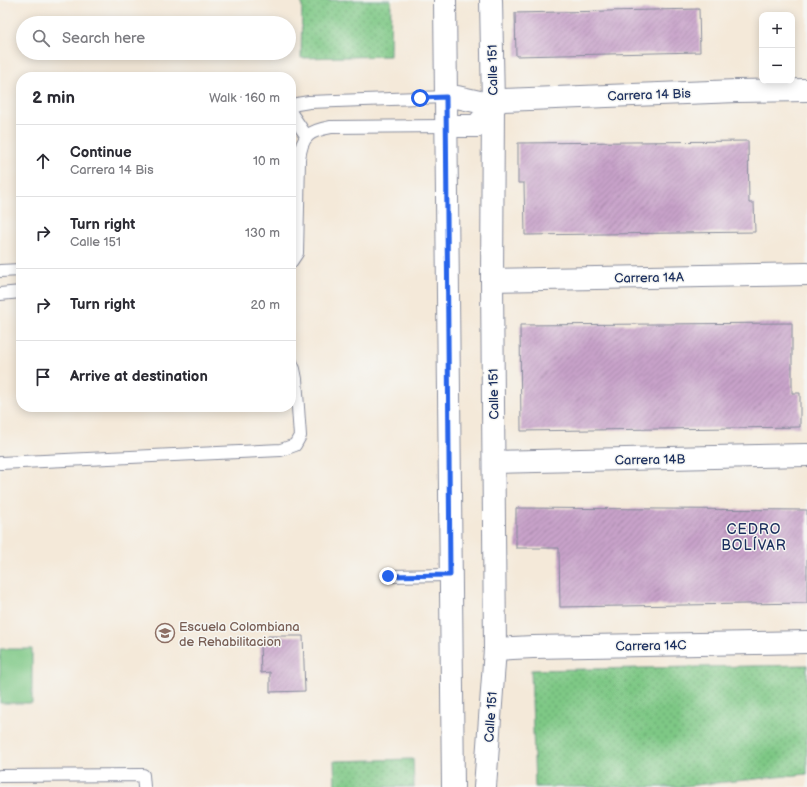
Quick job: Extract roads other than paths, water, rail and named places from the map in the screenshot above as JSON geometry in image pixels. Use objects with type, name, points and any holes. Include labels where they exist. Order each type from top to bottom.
[{"type":"street","points":[[445,0],[453,787]]},
{"type":"street","name":"Calle 151","points":[[485,787],[495,649],[492,280],[493,105],[491,0]]},
{"type":"street","name":"Carrera 14 Bis","points":[[493,105],[503,100],[738,91],[807,90]]},
{"type":"street","points":[[446,97],[457,97],[493,105],[477,126],[446,126]]},
{"type":"street","name":"Carrera 14A","points":[[492,280],[799,274]]},
{"type":"street","name":"Carrera 14B","points":[[494,462],[807,455]]},
{"type":"street","name":"Carrera 14C","points":[[495,649],[807,642]]},
{"type":"lane","points":[[296,104],[309,102],[446,97]]},
{"type":"lane","points":[[296,121],[307,137]]},
{"type":"lane","points":[[296,254],[299,159],[301,146],[307,137],[317,130],[331,127],[446,126]]},
{"type":"lane","points":[[0,271],[16,270]]},
{"type":"lane","points":[[0,294],[16,292]]},
{"type":"lane","points":[[0,463],[281,450],[295,445],[300,436],[296,379]]},
{"type":"lane","points":[[388,576],[450,575]]},
{"type":"lane","points":[[0,776],[143,775],[144,787]]},
{"type":"place","name":"Escuela Colombiana de Rehabilitacion","points":[[165,633]]},
{"type":"district","name":"CEDRO BOLÍVAR","points":[[754,538]]}]
